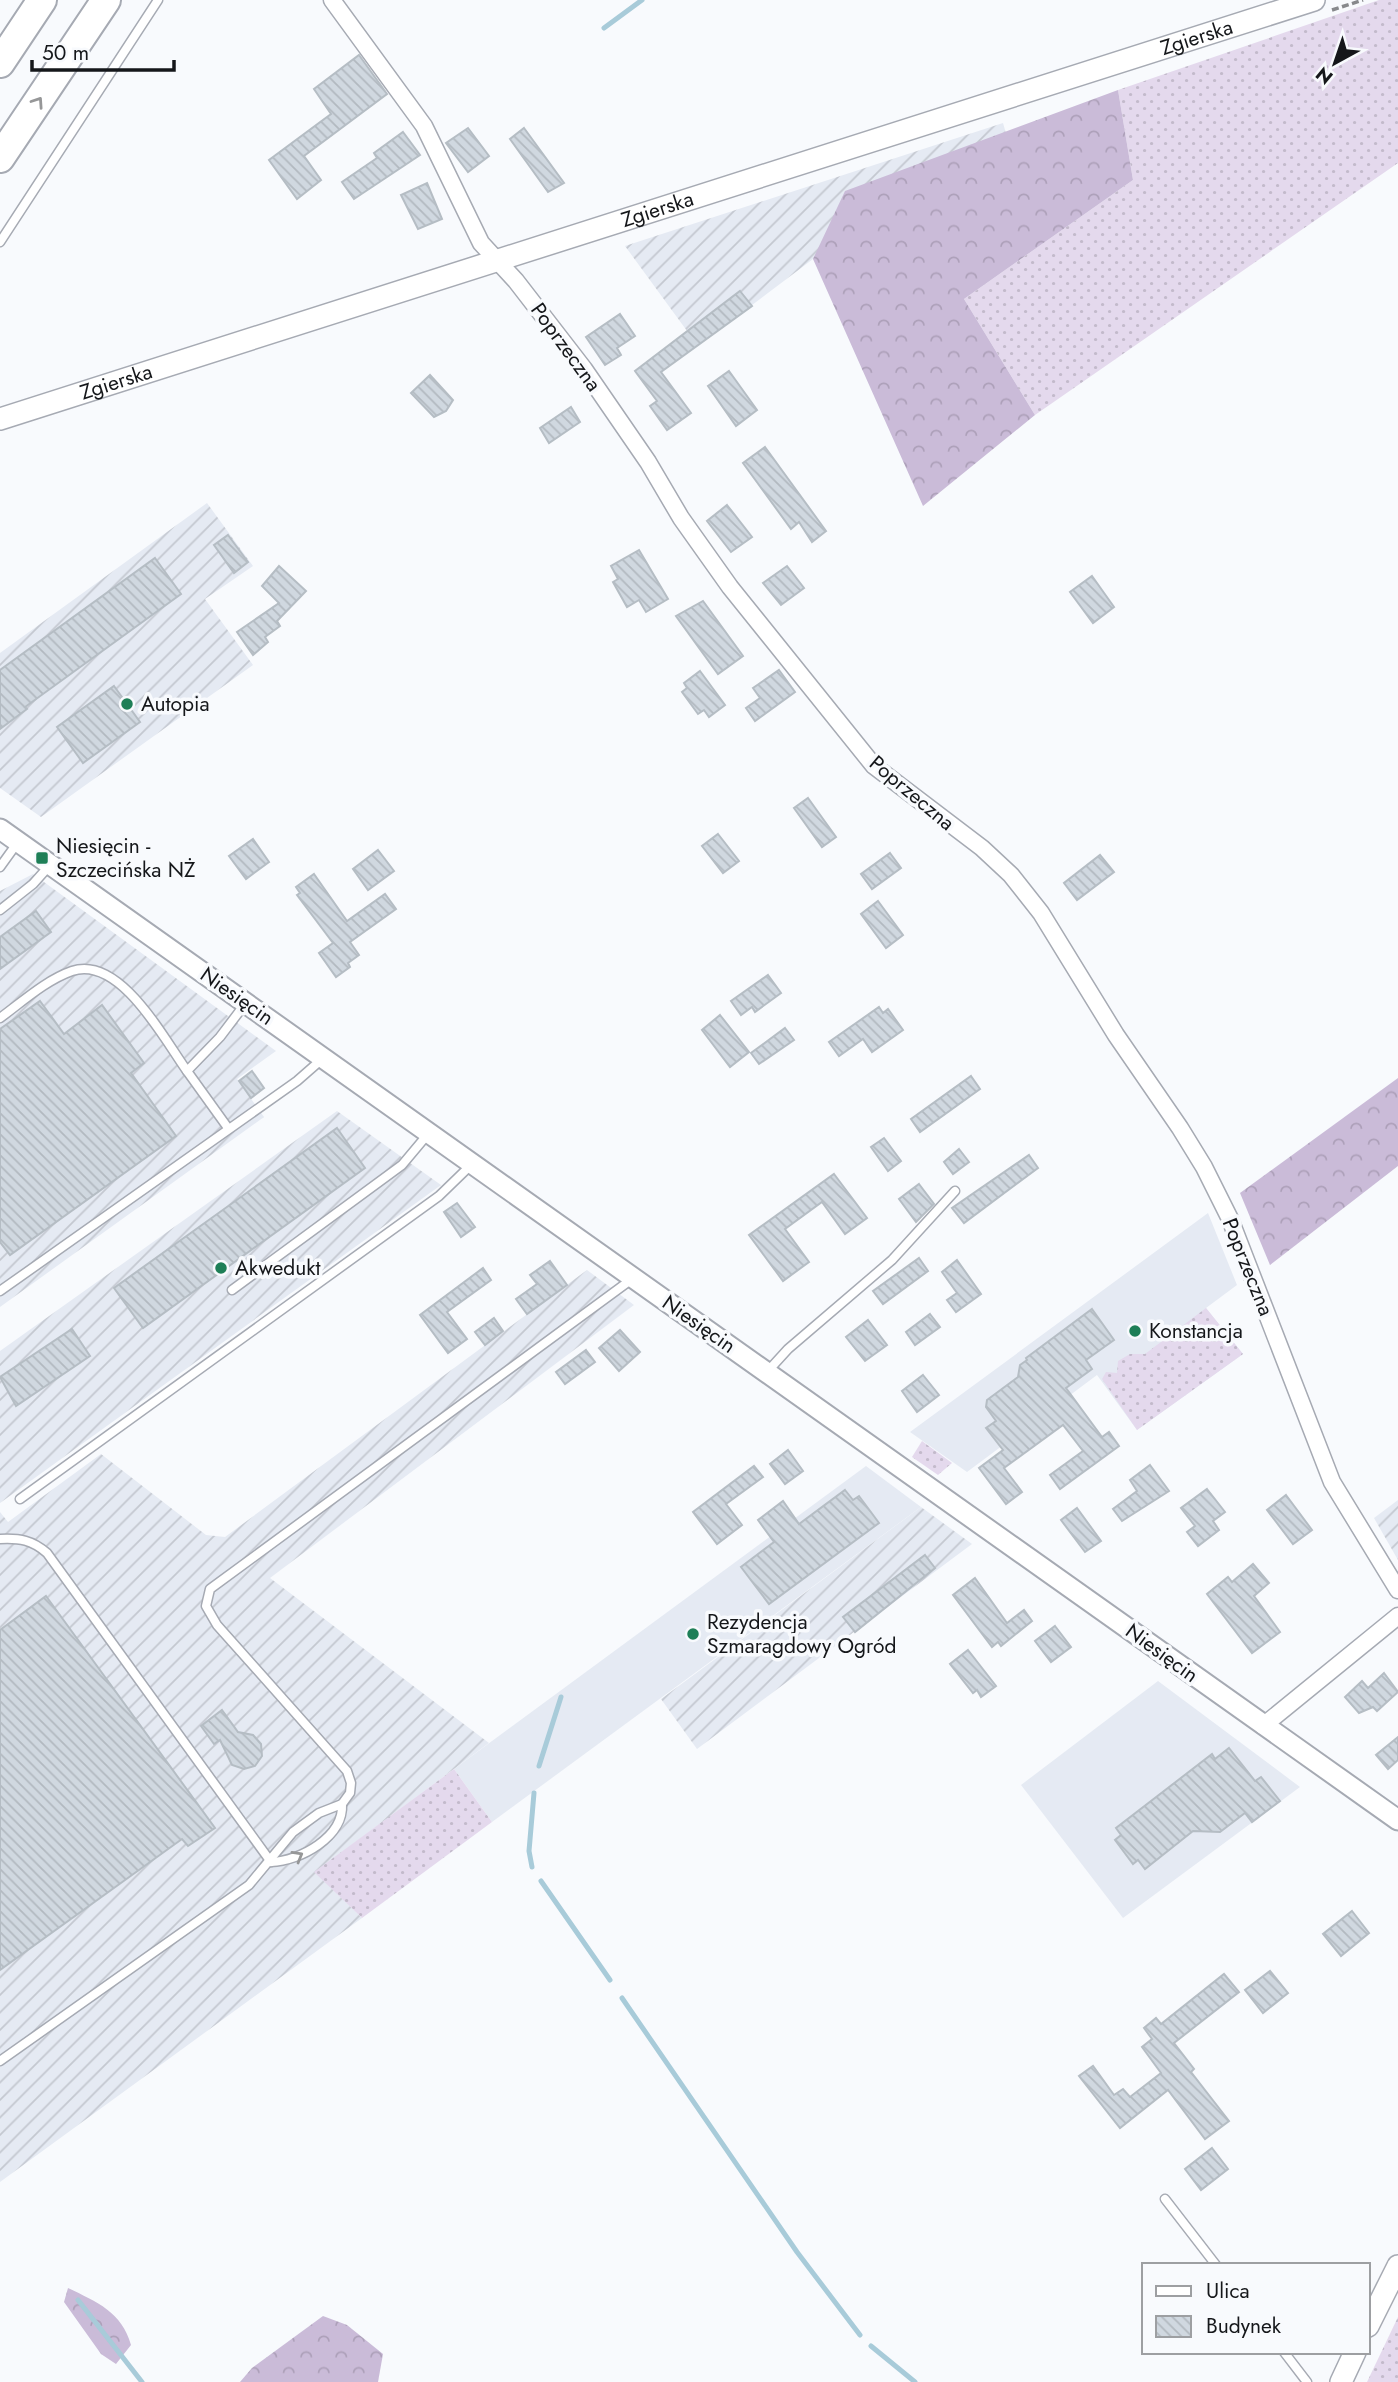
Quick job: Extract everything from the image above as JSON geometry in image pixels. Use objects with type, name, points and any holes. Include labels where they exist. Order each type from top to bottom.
[{"type":"highway","points":[[0,64],[42,0]]},
{"type":"highway","points":[[0,158],[106,0]]},
{"type":"main road","name":"Zgierska","points":[[0,419],[1314,0]]},
{"type":"main road","points":[[1370,2322],[1398,2266]]},
{"type":"main road","points":[[1341,2382],[1354,2354]]},
{"type":"street","name":"Poprzeczna","points":[[332,0],[413,109],[481,243],[516,281],[584,369],[648,462],[681,518],[730,587],[874,766],[982,848],[1011,875],[1041,913],[1116,1035],[1204,1167],[1230,1219],[1332,1482],[1398,1590]]},
{"type":"street","name":"Niesięcin","points":[[0,829],[474,1162],[1398,1820]]},
{"type":"street","points":[[1263,1726],[1398,1616]]},
{"type":"lane","points":[[0,242],[158,0]]},
{"type":"lane","points":[[0,867],[18,842]]},
{"type":"lane","points":[[0,909],[29,888],[50,864]]},
{"type":"lane","points":[[0,1018],[60,977],[75,970],[91,970],[109,976],[132,994],[228,1128]]},
{"type":"lane","points":[[187,1071],[220,1037],[246,1002]]},
{"type":"lane","points":[[0,1291],[297,1081],[324,1058]]},
{"type":"lane","points":[[232,1290],[397,1169],[430,1132]]},
{"type":"lane","points":[[20,1499],[439,1196],[474,1162]]},
{"type":"lane","points":[[767,1372],[788,1349],[885,1266],[955,1191]]},
{"type":"lane","points":[[0,2061],[249,1885],[271,1862],[293,1832],[320,1813],[342,1804],[350,1793],[351,1783],[346,1771],[217,1625],[206,1606],[210,1589],[634,1278]]},
{"type":"lane","points":[[0,1539],[19,1538],[36,1544],[47,1553],[271,1862]]},
{"type":"lane","points":[[271,1862],[288,1862],[299,1857],[336,1829],[343,1816],[342,1804]]},
{"type":"lane","points":[[1165,2199],[1214,2263]]},
{"type":"lane","points":[[1286,2354],[1307,2382]]},
{"type":"shaded area","points":[[1379,0],[1398,0],[1398,163],[1035,415],[964,299],[1133,180],[1118,90]]},
{"type":"shaded area","points":[[1003,123],[1022,189],[813,259],[698,346],[625,246]]},
{"type":"shaded area","points":[[207,503],[253,566],[205,599],[253,665],[41,817],[0,788],[0,653]]},
{"type":"shaded area","points":[[33,874],[276,1051],[237,1079],[264,1117],[0,1307],[0,891]]},
{"type":"shaded area","name":"Akwedukt","points":[[337,1111],[441,1185],[0,1503],[0,1351]]},
{"type":"shaded area","name":"Konstancja","points":[[1208,1213],[1237,1285],[1206,1308],[1243,1354],[1137,1430],[1097,1375],[967,1472],[910,1432]]},
{"type":"shaded area","points":[[587,1270],[634,1305],[270,1578],[489,1743],[315,1872],[362,1918],[0,2182],[0,1512],[8,1522],[101,1454],[206,1535],[225,1537]]},
{"type":"shaded area","points":[[1206,1308],[1243,1354],[1137,1430],[1102,1379],[1106,1372],[1117,1373],[1118,1361],[1130,1354],[1145,1354]]},
{"type":"shaded area","points":[[922,1441],[952,1463],[938,1475],[912,1457]]},
{"type":"shaded area","name":"Rezydencja Szmaragdowy Ogród","points":[[866,1466],[921,1507],[492,1822],[454,1769]]},
{"type":"shaded area","points":[[1398,1500],[1398,1560],[1374,1518]]},
{"type":"shaded area","points":[[921,1507],[972,1544],[697,1749],[661,1699]]},
{"type":"shaded area","points":[[1158,1681],[1300,1787],[1123,1918],[1021,1785]]},
{"type":"shaded area","points":[[454,1769],[492,1822],[362,1918],[314,1872]]},
{"type":"shaded area","points":[[1398,2317],[1398,2382],[1367,2382]]},
{"type":"green space","points":[[1118,90],[1133,180],[964,299],[1035,415],[923,506],[813,259],[845,191]]},
{"type":"green space","points":[[1398,1078],[1398,1166],[1270,1265],[1240,1193]]},
{"type":"green space","points":[[68,2288],[107,2309],[121,2324],[131,2345],[116,2364],[101,2354],[64,2302]]},
{"type":"green space","points":[[323,2316],[347,2325],[383,2354],[378,2382],[240,2382],[252,2368]]},
{"type":"building","points":[[359,55],[387,94],[304,156],[321,180],[297,199],[269,160],[331,114],[314,89]]},
{"type":"building","points":[[468,128],[489,156],[468,172],[446,143]]},
{"type":"building","points":[[524,128],[564,183],[548,192],[510,139]]},
{"type":"building","points":[[403,132],[420,155],[354,199],[342,182],[377,158],[374,153]]},
{"type":"building","points":[[427,183],[442,219],[418,229],[401,195]]},
{"type":"building","points":[[740,291],[752,306],[661,372],[691,413],[667,430],[650,406],[657,401],[635,371]]},
{"type":"building","points":[[620,314],[635,336],[617,348],[621,355],[605,365],[586,337]]},
{"type":"building","points":[[729,371],[757,410],[736,426],[708,386]]},
{"type":"building","points":[[430,375],[453,400],[446,411],[434,417],[411,393]]},
{"type":"building","points":[[571,407],[580,422],[549,443],[540,428]]},
{"type":"building","points":[[765,447],[826,531],[812,542],[799,522],[791,529],[743,463]]},
{"type":"building","points":[[727,505],[752,537],[731,552],[707,521]]},
{"type":"building","points":[[228,535],[248,562],[234,573],[214,545]]},
{"type":"building","points":[[639,550],[668,599],[646,612],[639,600],[627,607],[613,582],[618,579],[611,566]]},
{"type":"building","points":[[155,558],[181,594],[25,707],[27,709],[0,729],[0,670]]},
{"type":"building","points":[[279,566],[306,591],[277,621],[280,626],[265,637],[268,642],[253,655],[237,632],[279,603],[262,586]]},
{"type":"building","points":[[787,566],[804,588],[781,605],[763,583]]},
{"type":"building","points":[[1092,576],[1114,607],[1093,623],[1070,592]]},
{"type":"building","points":[[703,601],[743,656],[718,674],[676,616]]},
{"type":"building","points":[[779,670],[795,692],[755,721],[746,708],[760,698],[753,688]]},
{"type":"building","points":[[700,671],[725,705],[709,717],[704,710],[698,714],[682,692],[687,688],[684,683]]},
{"type":"building","points":[[114,686],[140,722],[83,763],[57,727]]},
{"type":"building","points":[[808,798],[836,837],[822,847],[794,808]]},
{"type":"building","points":[[718,834],[739,861],[723,873],[702,846]]},
{"type":"building","points":[[253,839],[269,862],[246,879],[229,856]]},
{"type":"building","points":[[378,850],[394,871],[368,890],[353,869]]},
{"type":"building","points":[[890,853],[901,868],[872,889],[861,874]]},
{"type":"building","points":[[1100,855],[1114,872],[1077,900],[1064,883]]},
{"type":"building","points":[[314,874],[347,921],[385,894],[396,909],[350,942],[359,955],[348,963],[350,967],[336,977],[319,953],[333,943],[297,895],[300,893],[296,887]]},
{"type":"building","points":[[878,901],[903,935],[886,948],[861,914]]},
{"type":"building","points":[[36,911],[51,932],[0,969],[0,937]]},
{"type":"building","points":[[768,975],[781,993],[755,1012],[752,1007],[741,1015],[731,1001]]},
{"type":"building","points":[[40,1001],[64,1034],[102,1005],[144,1063],[131,1073],[176,1136],[10,1255],[0,1242],[0,1029]]},
{"type":"building","points":[[879,1007],[883,1013],[888,1009],[903,1030],[872,1052],[863,1039],[839,1056],[829,1042]]},
{"type":"building","points":[[720,1015],[749,1052],[730,1067],[702,1030]]},
{"type":"building","points":[[785,1028],[794,1040],[759,1064],[751,1053]]},
{"type":"building","points":[[252,1071],[264,1088],[251,1098],[239,1081]]},
{"type":"building","points":[[971,1076],[980,1089],[920,1132],[911,1119]]},
{"type":"building","points":[[337,1128],[365,1168],[143,1328],[114,1288]]},
{"type":"building","points":[[884,1138],[901,1161],[888,1171],[871,1147]]},
{"type":"building","points":[[959,1149],[969,1162],[953,1174],[944,1162]]},
{"type":"building","points":[[1029,1155],[1038,1168],[964,1223],[952,1208]]},
{"type":"building","points":[[834,1174],[867,1218],[845,1234],[822,1202],[785,1229],[809,1262],[783,1281],[749,1235]]},
{"type":"building","points":[[919,1184],[934,1204],[916,1222],[899,1199]]},
{"type":"building","points":[[457,1203],[475,1227],[461,1237],[444,1212]]},
{"type":"building","points":[[919,1258],[928,1271],[883,1304],[873,1291]]},
{"type":"building","points":[[957,1260],[981,1294],[956,1312],[947,1300],[957,1293],[942,1272]]},
{"type":"building","points":[[550,1261],[567,1285],[527,1314],[516,1299],[537,1284],[530,1275]]},
{"type":"building","points":[[483,1268],[491,1280],[447,1312],[467,1339],[448,1353],[420,1315]]},
{"type":"building","points":[[1092,1309],[1114,1340],[1086,1360],[1092,1369],[1066,1388],[1102,1437],[1109,1432],[1119,1446],[1060,1489],[1050,1475],[1083,1451],[1063,1425],[1004,1468],[1022,1492],[1006,1504],[979,1468],[1003,1450],[986,1428],[996,1421],[986,1407],[987,1400],[1018,1377],[1020,1365],[1026,1358]]},
{"type":"building","points":[[930,1314],[940,1327],[915,1345],[906,1332]]},
{"type":"building","points":[[494,1318],[503,1331],[485,1345],[475,1332]]},
{"type":"building","points":[[868,1320],[887,1345],[865,1361],[846,1337]]},
{"type":"building","points":[[72,1329],[90,1356],[16,1406],[0,1377]]},
{"type":"building","points":[[620,1330],[640,1352],[619,1371],[599,1348]]},
{"type":"building","points":[[586,1350],[595,1362],[565,1384],[556,1372]]},
{"type":"building","points":[[923,1375],[939,1395],[917,1412],[902,1391]]},
{"type":"building","points":[[788,1450],[803,1471],[785,1484],[770,1464]]},
{"type":"building","points":[[1150,1465],[1169,1491],[1122,1521],[1113,1509],[1137,1491],[1130,1480]]},
{"type":"building","points":[[754,1466],[763,1477],[726,1504],[742,1525],[717,1544],[693,1512]]},
{"type":"building","points":[[1207,1489],[1225,1512],[1213,1521],[1219,1530],[1198,1546],[1187,1532],[1195,1526],[1181,1508]]},
{"type":"building","name":"Rezydencja Szmaragdowy Ogród","points":[[845,1490],[853,1500],[859,1496],[879,1523],[769,1604],[741,1567],[774,1542],[758,1520],[783,1501],[799,1524]]},
{"type":"building","points":[[1286,1495],[1312,1530],[1293,1544],[1267,1510]]},
{"type":"building","points":[[1077,1508],[1101,1541],[1085,1552],[1061,1520]]},
{"type":"building","points":[[925,1555],[935,1568],[855,1632],[843,1617]]},
{"type":"building","points":[[1253,1564],[1269,1583],[1254,1596],[1280,1632],[1252,1653],[1207,1594],[1228,1577],[1232,1582]]},
{"type":"building","points":[[975,1578],[1007,1623],[1024,1610],[1032,1621],[1001,1646],[998,1642],[992,1647],[953,1595]]},
{"type":"building","points":[[46,1596],[215,1828],[188,1846],[182,1839],[0,1970],[0,1630]]},
{"type":"building","points":[[1055,1626],[1071,1647],[1051,1662],[1035,1641]]},
{"type":"building","points":[[968,1650],[996,1686],[981,1697],[977,1690],[973,1693],[950,1664]]},
{"type":"building","points":[[1384,1673],[1398,1692],[1377,1711],[1373,1707],[1359,1713],[1345,1697],[1362,1681],[1368,1688]]},
{"type":"building","points":[[222,1710],[238,1732],[253,1735],[261,1744],[262,1756],[255,1766],[244,1769],[232,1765],[220,1740],[214,1744],[201,1726]]},
{"type":"building","points":[[1398,1737],[1398,1760],[1388,1769],[1376,1755]]},
{"type":"building","points":[[1229,1748],[1255,1781],[1261,1777],[1280,1801],[1252,1822],[1245,1813],[1220,1832],[1193,1831],[1145,1869],[1138,1860],[1133,1864],[1115,1840],[1121,1835],[1116,1828],[1212,1754],[1215,1759]]},
{"type":"building","points":[[1352,1911],[1369,1933],[1341,1956],[1323,1934]]},
{"type":"building","points":[[1270,1971],[1288,1993],[1263,2013],[1245,1990]]},
{"type":"building","points":[[1224,1974],[1239,1992],[1174,2043],[1194,2069],[1191,2072],[1229,2121],[1205,2139],[1168,2090],[1120,2128],[1079,2076],[1093,2066],[1114,2095],[1123,2089],[1130,2097],[1161,2073],[1142,2047],[1152,2039],[1144,2028],[1156,2018],[1161,2024]]},
{"type":"building","points":[[1212,2148],[1228,2169],[1201,2190],[1185,2169]]},
{"type":"waterway","points":[[604,28],[642,0]]},
{"type":"waterway","points":[[539,1766],[561,1697]]},
{"type":"waterway","points":[[532,1867],[529,1851],[534,1793]]},
{"type":"waterway","points":[[541,1881],[610,1980]]},
{"type":"waterway","points":[[622,1998],[797,2252],[860,2335]]},
{"type":"waterway","points":[[78,2300],[142,2382]]},
{"type":"waterway","points":[[871,2346],[915,2382]]},
{"type":"place","name":"Autopia","points":[[127,704]]},
{"type":"place","name":"Niesięcin - Szczecińska NŻ","points":[[42,858]]},
{"type":"place","name":"Akwedukt","points":[[221,1268]]},
{"type":"place","name":"Konstancja","points":[[1135,1331]]},
{"type":"place","name":"Rezydencja Szmaragdowy Ogród","points":[[693,1634]]}]
